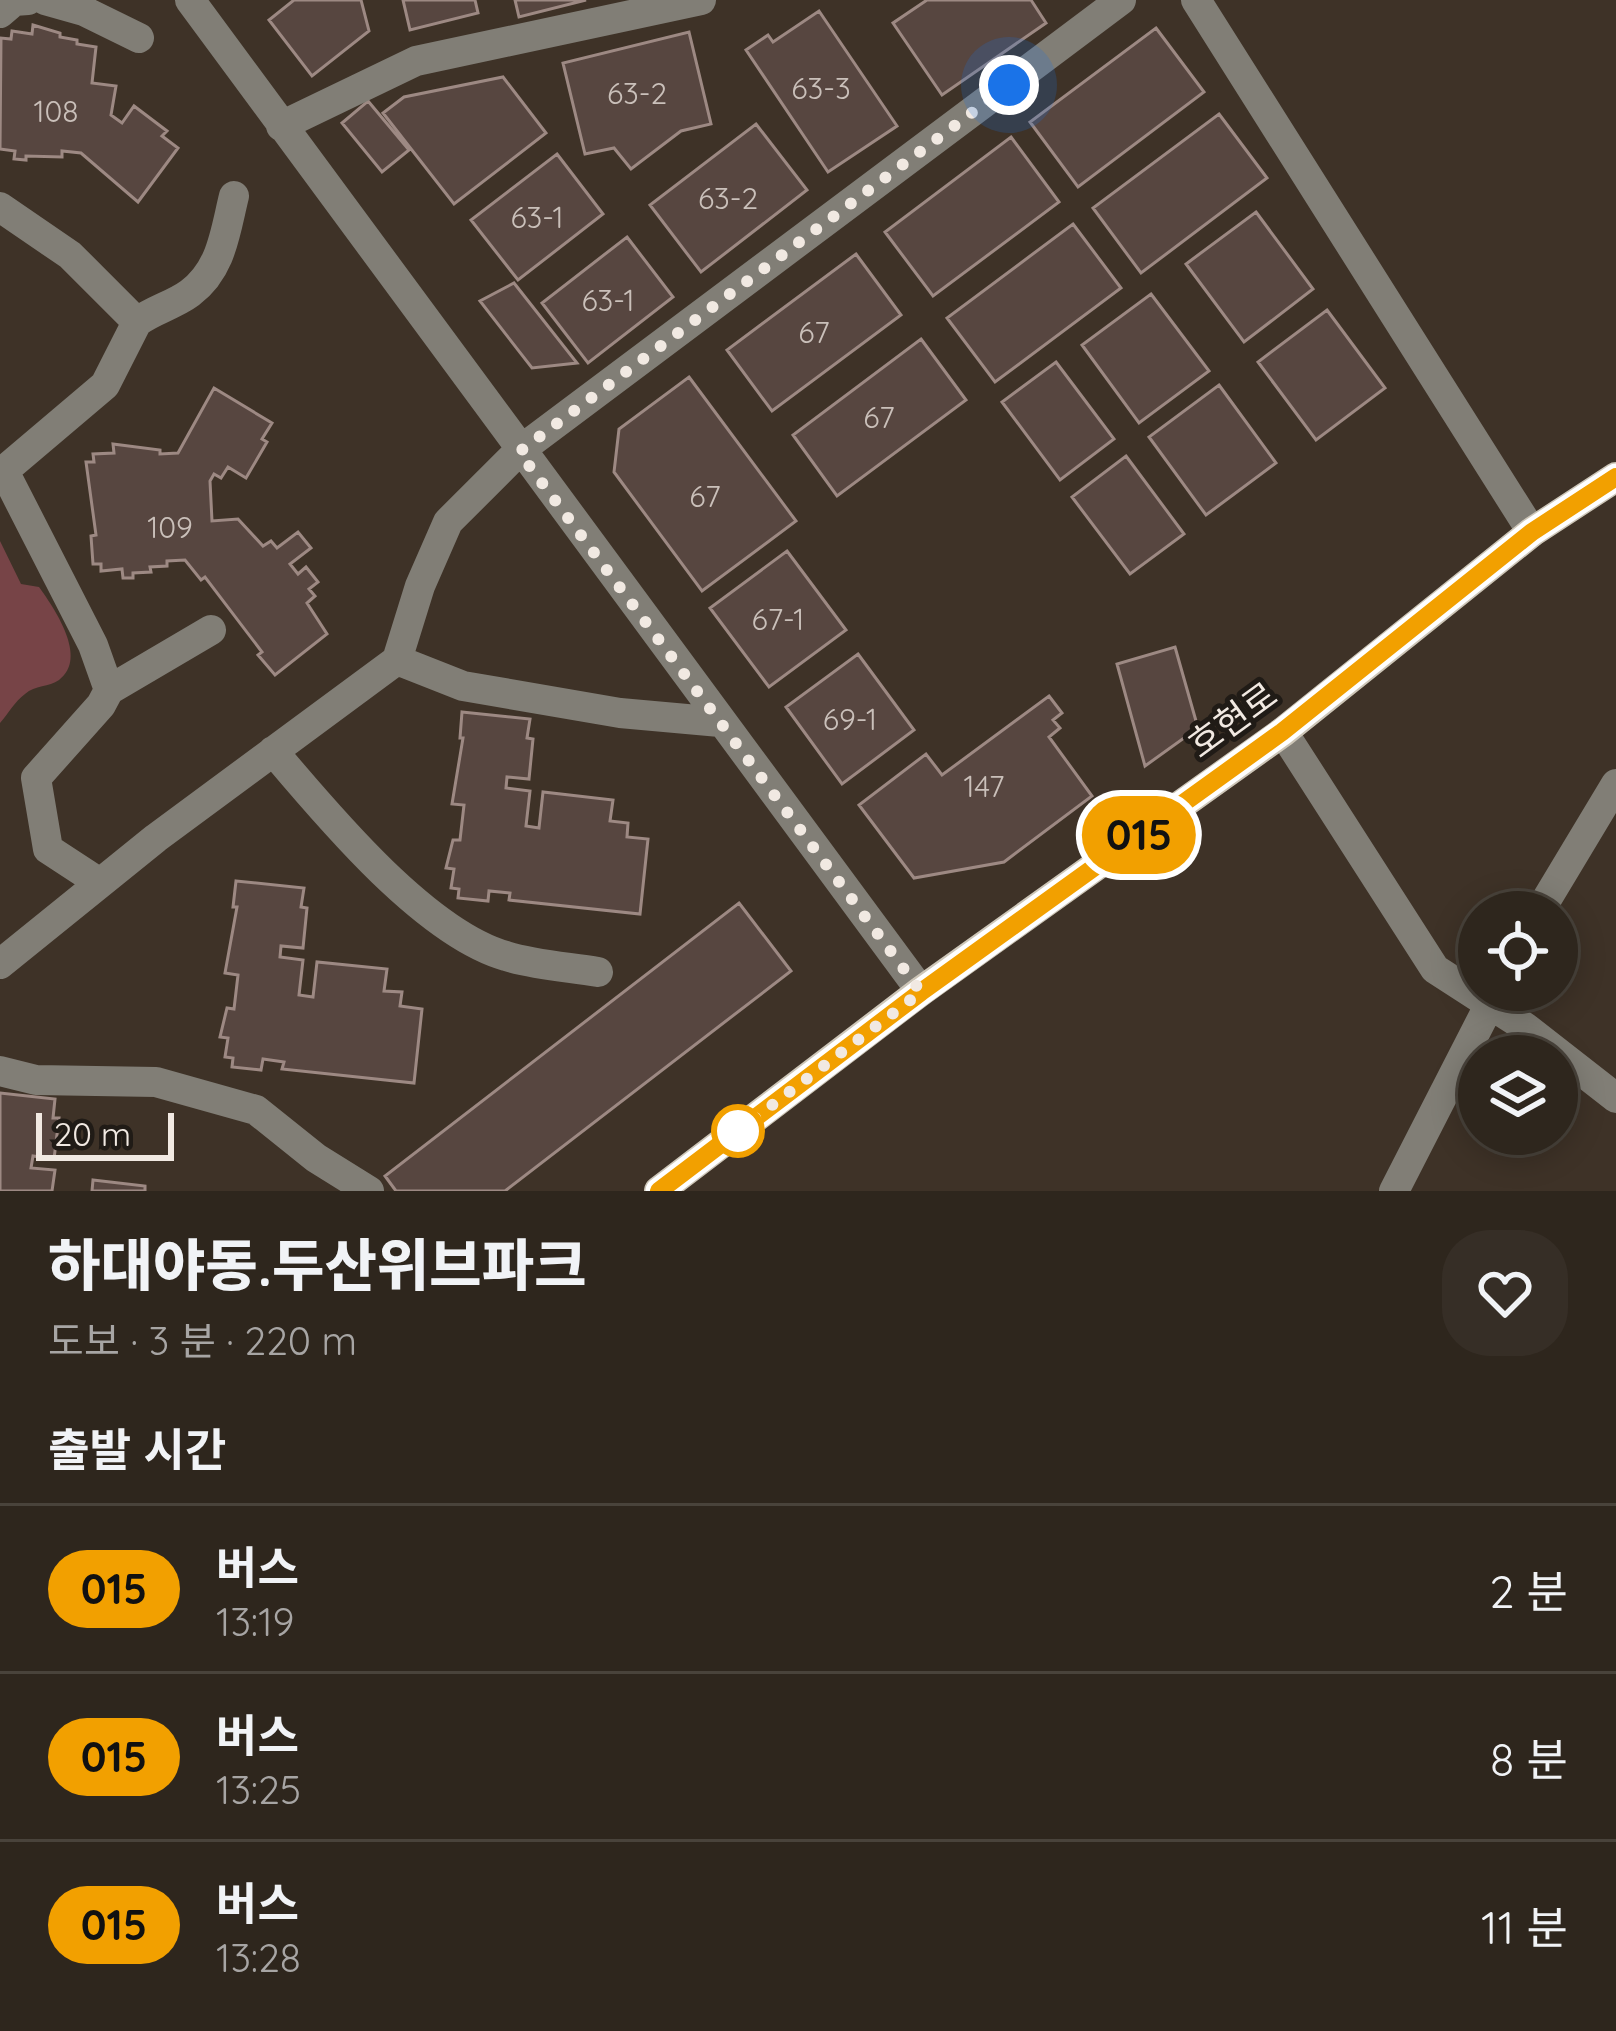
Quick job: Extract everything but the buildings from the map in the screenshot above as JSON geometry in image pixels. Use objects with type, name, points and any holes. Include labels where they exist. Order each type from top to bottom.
[{"type":"main road","name":"호현로","points":[[659,1191],[921,992],[1282,732],[1532,532],[1616,477]]},
{"type":"street","points":[[0,13],[14,2],[28,0]]},
{"type":"street","points":[[45,0],[84,11],[140,38]]},
{"type":"street","points":[[190,0],[921,992]]},
{"type":"street","points":[[281,126],[416,61],[701,0]]},
{"type":"street","points":[[0,964],[397,660],[420,586],[448,522],[519,452],[1121,0]]},
{"type":"street","points":[[1196,0],[1532,532]]},
{"type":"street","points":[[109,690],[93,645],[2,472],[106,386],[137,322],[189,294],[217,263],[234,196]]},
{"type":"street","points":[[0,207],[70,255],[137,322]]},
{"type":"street","points":[[100,883],[48,848],[36,778],[109,690],[211,630]]},
{"type":"street","points":[[397,660],[463,686],[620,713],[720,722]]},
{"type":"street","points":[[1282,732],[1435,969],[1458,980]]},
{"type":"street","points":[[273,752],[339,830],[437,919],[504,956],[598,972]]},
{"type":"street","points":[[1552,891],[1616,784]]},
{"type":"street","points":[[1394,1191],[1486,1011]]},
{"type":"street","points":[[1507,1011],[1616,1098]]},
{"type":"street","points":[[0,1071],[36,1080],[157,1082],[256,1110],[316,1158],[369,1191]]},
{"type":"shaded area","points":[[0,541],[21,584],[39,587],[53,607],[66,633],[71,659],[59,680],[29,691],[0,723]]},
{"type":"bus line","name":"015","points":[[659,1191],[921,992],[1282,732],[1532,532],[1616,477]]},
{"type":"route","points":[[738,1131],[921,992],[519,452],[1009,85]]}]
